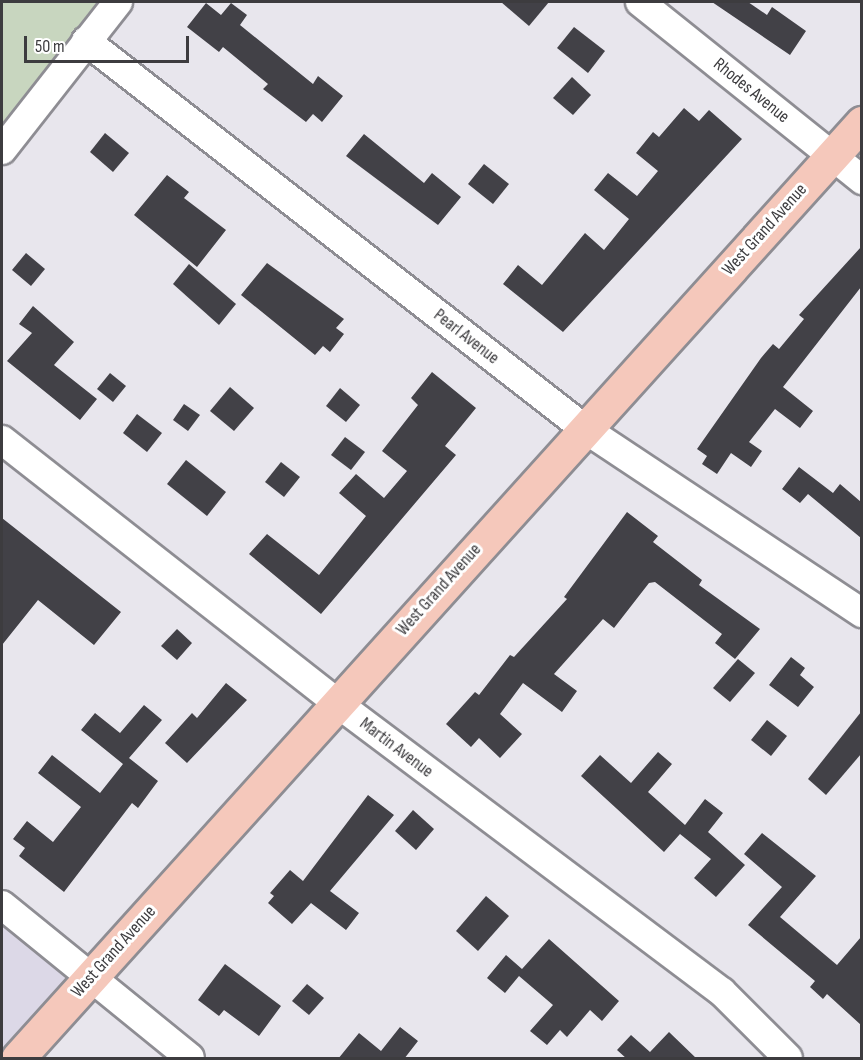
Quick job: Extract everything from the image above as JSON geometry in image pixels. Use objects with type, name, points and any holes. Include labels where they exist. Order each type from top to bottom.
[{"type":"main road","name":"West Grand Avenue","points":[[18,1059],[861,123]]},
{"type":"street","points":[[2,150],[118,2]]},
{"type":"street","name":"Rhodes Avenue","points":[[640,2],[861,180]]},
{"type":"street","name":"Pearl Avenue","points":[[86,41],[585,429],[861,613]]},
{"type":"street","name":"Martin Avenue","points":[[2,440],[337,703],[722,992],[788,1059]]},
{"type":"street","points":[[2,905],[190,1059]]},
{"type":"shaded area","points":[[2,905],[90,979],[18,1058],[2,1058]]},
{"type":"green space","points":[[2,2],[102,2],[2,129]]},
{"type":"building","points":[[501,2],[549,2],[529,26]]},
{"type":"building","points":[[712,2],[748,2],[767,15],[772,7],[806,31],[790,55]]},
{"type":"building","points":[[206,3],[221,15],[231,3],[247,15],[240,25],[313,84],[318,76],[343,96],[322,122],[313,114],[306,122],[263,89],[268,84],[223,47],[219,52],[187,27]]},
{"type":"building","points":[[574,27],[605,51],[588,73],[557,48]]},
{"type":"building","points":[[572,77],[591,95],[573,115],[553,98]]},
{"type":"building","points":[[684,108],[699,121],[709,110],[742,139],[563,332],[503,284],[518,265],[542,285],[585,233],[604,250],[629,219],[594,190],[608,173],[637,196],[658,171],[636,153],[653,132],[659,137]]},
{"type":"building","points":[[105,133],[129,153],[113,172],[90,152]]},
{"type":"building","points":[[364,134],[424,183],[432,173],[461,197],[438,225],[346,156]]},
{"type":"building","points":[[484,164],[509,184],[493,204],[468,184]]},
{"type":"building","points":[[167,175],[189,192],[184,198],[226,230],[197,267],[134,215]]},
{"type":"building","points":[[861,247],[861,287],[783,387],[813,411],[800,428],[775,409],[749,442],[762,451],[751,467],[731,453],[717,474],[702,464],[707,456],[697,449],[761,358],[773,344],[779,349],[804,319],[799,315]]},
{"type":"building","points":[[26,253],[45,269],[31,286],[12,270]]},
{"type":"building","points":[[267,263],[344,319],[336,328],[344,334],[330,352],[323,346],[315,355],[241,295]]},
{"type":"building","points":[[189,264],[236,304],[219,325],[173,284]]},
{"type":"building","points":[[33,306],[74,342],[54,365],[97,399],[80,420],[7,361],[32,333],[19,324]]},
{"type":"building","points":[[432,372],[476,408],[445,446],[456,455],[321,614],[249,554],[267,534],[319,575],[366,516],[339,493],[356,474],[384,498],[407,471],[382,451],[418,405],[411,398]]},
{"type":"building","points":[[110,373],[126,386],[113,402],[97,389]]},
{"type":"building","points":[[230,387],[254,408],[234,431],[210,411]]},
{"type":"building","points":[[340,388],[360,405],[346,422],[326,406]]},
{"type":"building","points":[[184,404],[200,415],[188,431],[173,420]]},
{"type":"building","points":[[137,414],[162,433],[147,452],[123,433]]},
{"type":"building","points":[[345,437],[365,452],[351,470],[331,455]]},
{"type":"building","points":[[186,460],[226,492],[207,516],[167,484]]},
{"type":"building","points":[[281,462],[300,477],[284,497],[265,482]]},
{"type":"building","points":[[799,467],[833,493],[840,484],[861,502],[861,538],[808,494],[800,503],[782,489]]},
{"type":"building","points":[[627,512],[658,536],[653,542],[702,580],[699,585],[760,629],[735,659],[715,643],[722,634],[655,582],[649,583],[614,628],[603,619],[554,674],[577,691],[562,712],[523,683],[500,714],[522,734],[500,758],[479,738],[471,747],[446,724],[475,692],[479,695],[510,655],[514,657],[567,599],[564,597]]},
{"type":"building","points":[[2,518],[121,612],[94,645],[38,600],[2,645]]},
{"type":"building","points":[[177,629],[192,643],[177,660],[161,646]]},
{"type":"building","points":[[791,657],[805,668],[800,675],[814,687],[798,707],[769,685]]},
{"type":"building","points":[[738,659],[755,673],[730,702],[713,688]]},
{"type":"building","points":[[226,683],[247,700],[187,763],[165,743],[192,713],[197,718]]},
{"type":"building","points":[[144,705],[162,720],[129,758],[158,781],[138,808],[132,803],[64,892],[19,856],[25,848],[13,839],[27,821],[53,842],[81,807],[38,773],[52,755],[100,793],[123,764],[81,730],[95,713],[120,733]]},
{"type":"building","points":[[861,712],[861,754],[826,795],[808,779]]},
{"type":"building","points":[[767,720],[787,736],[771,756],[751,740]]},
{"type":"building","points":[[658,752],[672,764],[648,792],[685,825],[705,799],[723,813],[708,832],[745,865],[716,897],[694,878],[711,859],[680,834],[664,852],[581,776],[600,755],[631,783]]},
{"type":"building","points":[[368,795],[394,815],[330,891],[359,913],[346,930],[311,903],[292,924],[268,903],[274,896],[270,893],[290,870],[303,881]]},
{"type":"building","points":[[413,810],[434,829],[416,850],[395,831]]},
{"type":"building","points":[[762,833],[816,876],[780,917],[837,965],[861,937],[861,1025],[827,994],[823,999],[810,987],[815,981],[748,925],[782,887],[744,854]]},
{"type":"building","points":[[486,896],[509,916],[478,951],[456,931]]},
{"type":"building","points":[[549,939],[619,1001],[602,1021],[590,1010],[567,1037],[560,1030],[547,1045],[530,1031],[553,1005],[519,976],[505,993],[487,978],[506,955],[522,969]]},
{"type":"building","points":[[225,964],[281,1006],[259,1036],[224,1010],[219,1016],[198,1000]]},
{"type":"building","points":[[307,984],[324,998],[309,1015],[292,1001]]},
{"type":"building","points":[[400,1027],[418,1041],[404,1059],[338,1059],[359,1033],[381,1051]]},
{"type":"building","points":[[669,1032],[697,1059],[627,1059],[617,1050],[631,1035],[650,1052]]}]
